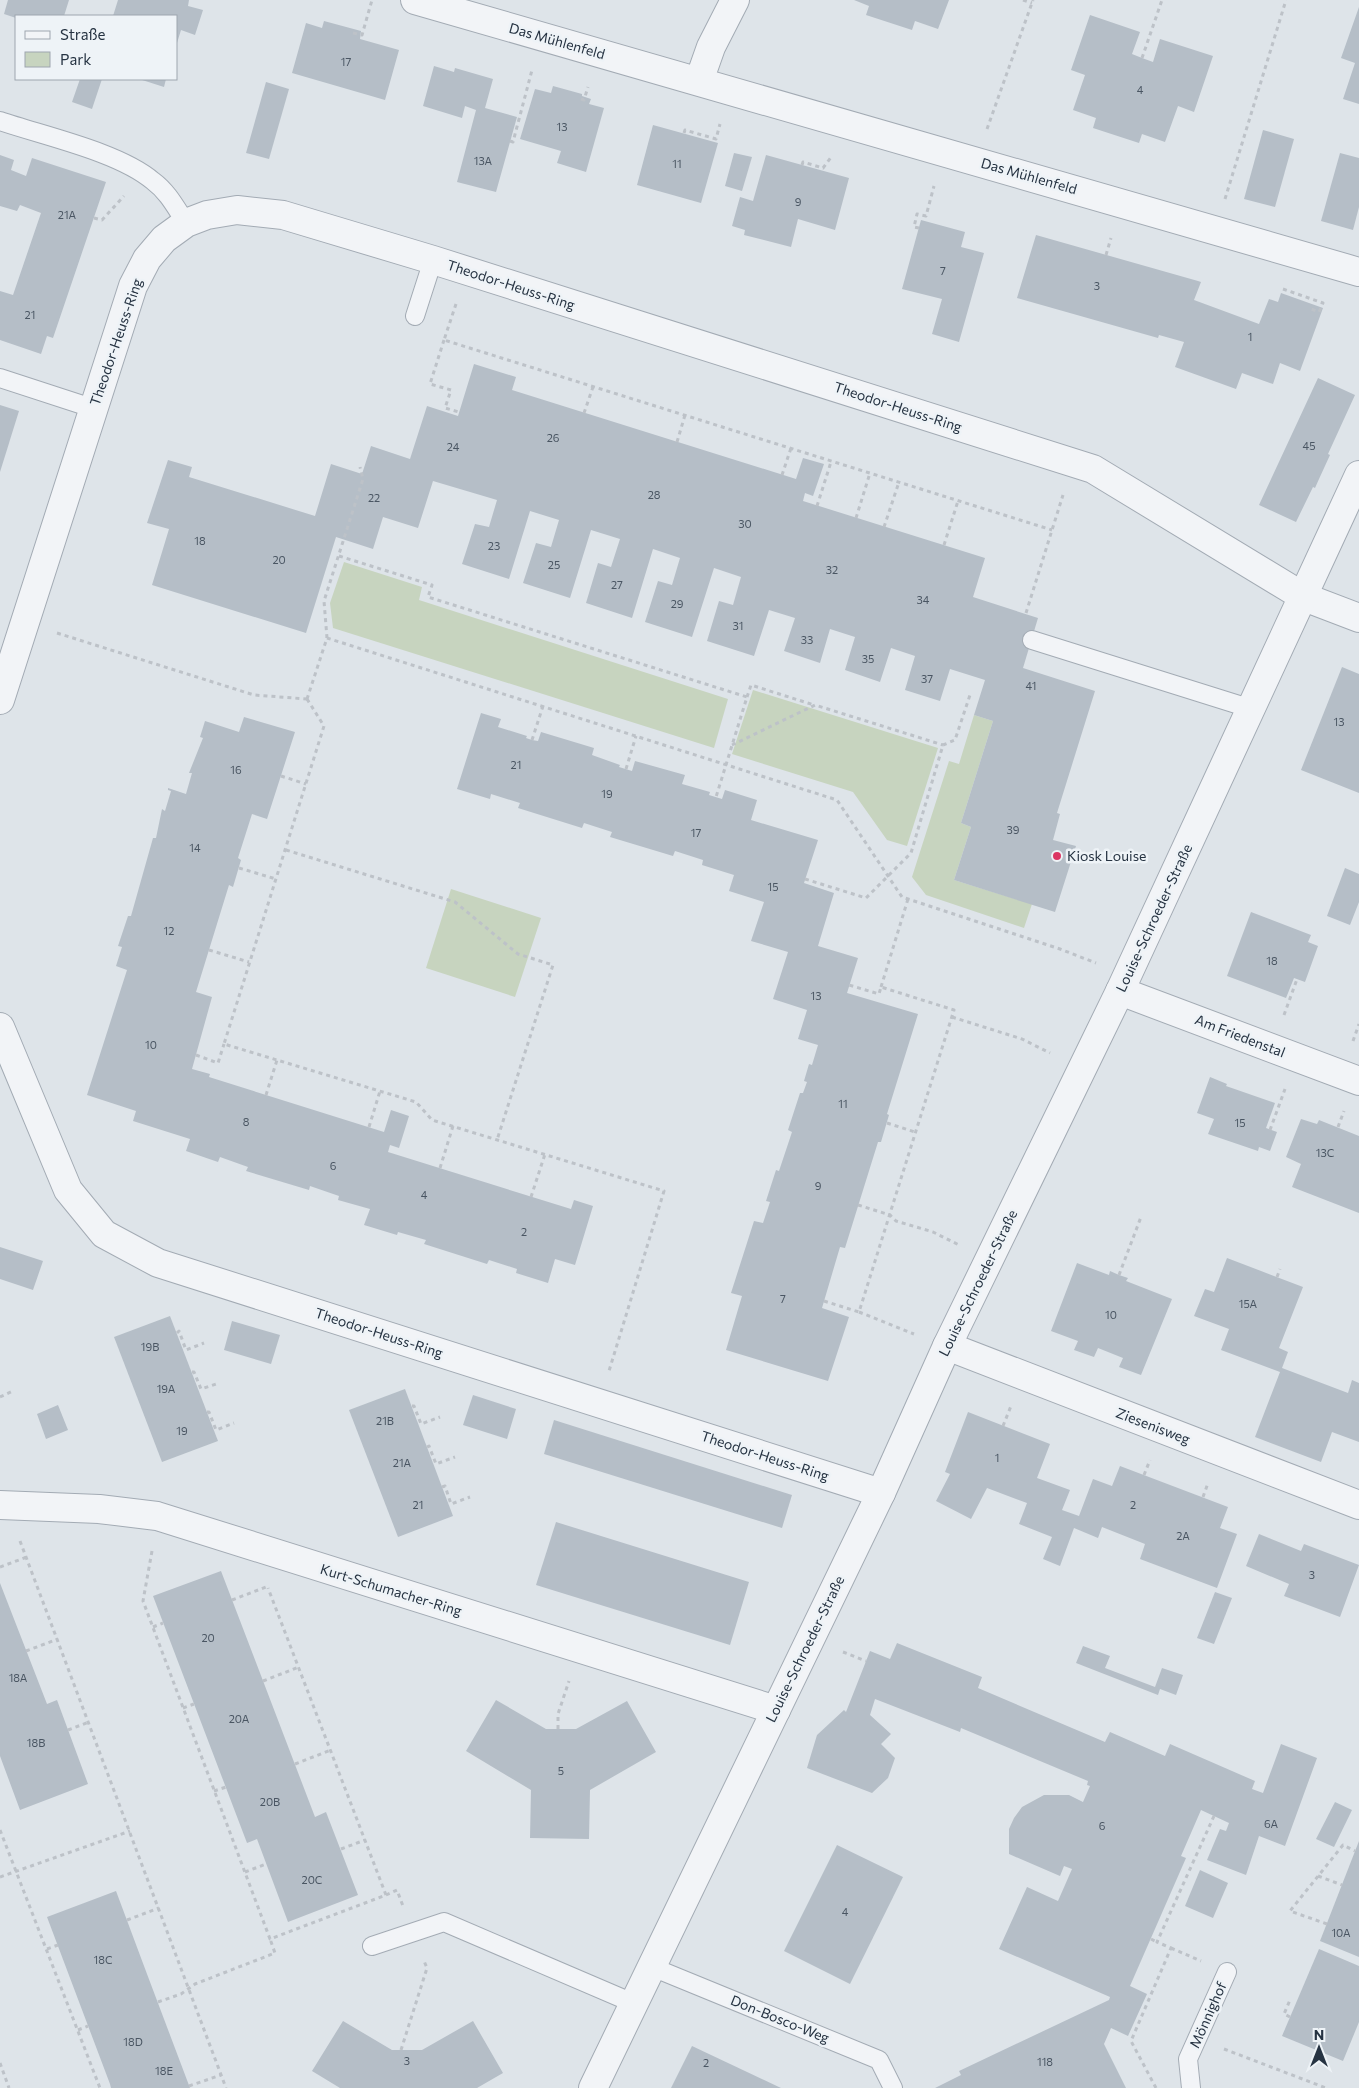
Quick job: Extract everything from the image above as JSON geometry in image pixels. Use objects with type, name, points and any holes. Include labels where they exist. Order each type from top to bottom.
[{"type":"street","name":"Das Mühlenfeld","points":[[416,0],[1359,272]]},
{"type":"street","points":[[699,81],[712,47],[735,0]]},
{"type":"street","name":"Theodor-Heuss-Ring","points":[[0,700],[132,286],[148,259],[164,239],[186,223],[207,215],[237,210],[282,215],[466,270],[1093,470],[1304,597],[1359,618]]},
{"type":"street","name":"Louise-Schroeder-Straße","points":[[592,2088],[881,1493],[947,1346],[1124,984],[1359,475]]},
{"type":"street","name":"Am Friedenstal","points":[[1124,984],[1359,1081]]},
{"type":"street","name":"Theodor-Heuss-Ring","points":[[0,1026],[68,1190],[104,1234],[158,1264],[881,1493]]},
{"type":"street","name":"Ziesenisweg","points":[[947,1346],[1359,1505]]},
{"type":"street","name":"Kurt-Schumacher-Ring","points":[[9,1506],[99,1509],[157,1516],[776,1710]]},
{"type":"lane","points":[[0,122],[117,159],[145,176],[167,193],[186,223]]},
{"type":"lane","points":[[415,316],[433,260]]},
{"type":"lane","points":[[0,378],[92,408]]},
{"type":"lane","points":[[1032,640],[1252,709]]},
{"type":"lane","points":[[372,1946],[444,1922],[633,2003]]},
{"type":"lane","name":"Don-Bosco-Weg","points":[[652,1967],[879,2060],[893,2088]]},
{"type":"lane","name":"Mönnighof","points":[[1191,2088],[1188,2059],[1227,1972]]},
{"type":"path","points":[[353,33],[362,35],[372,0]]},
{"type":"path","points":[[986,132],[1033,2],[1023,0]]},
{"type":"path","points":[[1142,58],[1162,0]]},
{"type":"path","points":[[1224,201],[1286,0]]},
{"type":"path","points":[[510,141],[513,142],[534,64]]},
{"type":"path","points":[[581,98],[584,100],[590,80]]},
{"type":"path","points":[[684,134],[685,130],[716,139],[722,118]]},
{"type":"path","points":[[802,165],[803,162],[823,168],[836,151]]},
{"type":"path","points":[[94,218],[102,220],[116,203],[145,176]]},
{"type":"path","points":[[919,228],[914,227],[917,214],[926,216],[936,180]]},
{"type":"path","points":[[459,412],[445,408],[451,390],[430,384],[466,270]]},
{"type":"path","points":[[1281,288],[1323,304],[1320,312],[1311,309]]},
{"type":"path","points":[[444,340],[1052,530]]},
{"type":"path","points":[[584,413],[593,387]]},
{"type":"path","points":[[677,442],[685,416]]},
{"type":"path","points":[[782,475],[790,448]]},
{"type":"path","points":[[817,506],[831,462]]},
{"type":"path","points":[[307,699],[327,638],[324,601],[363,479],[360,467]]},
{"type":"path","points":[[856,518],[870,474]]},
{"type":"path","points":[[884,527],[898,482]]},
{"type":"path","points":[[1023,622],[1065,487]]},
{"type":"path","points":[[944,545],[958,501]]},
{"type":"path","points":[[339,556],[432,585],[428,597],[747,698]]},
{"type":"path","points":[[25,622],[254,696],[307,699]]},
{"type":"path","points":[[327,638],[837,800],[902,897],[1060,948],[1124,984]]},
{"type":"path","points":[[716,797],[751,685],[943,745],[955,740],[970,695]]},
{"type":"path","points":[[196,1055],[218,1062],[286,850],[324,726],[307,699]]},
{"type":"path","points":[[732,745],[815,705]]},
{"type":"path","points":[[532,740],[543,706]]},
{"type":"path","points":[[626,769],[636,736]]},
{"type":"path","points":[[805,879],[866,898],[911,853],[943,745]]},
{"type":"path","points":[[281,776],[306,784]]},
{"type":"path","points":[[286,850],[455,902],[518,954],[553,965],[497,1140]]},
{"type":"path","points":[[239,868],[276,879]]},
{"type":"path","points":[[849,985],[879,994],[908,899]]},
{"type":"path","points":[[209,950],[250,962]]},
{"type":"path","points":[[1281,1024],[1297,980]]},
{"type":"path","points":[[860,1312],[954,1010],[881,987]]},
{"type":"path","points":[[952,1017],[1022,1039],[1056,1056]]},
{"type":"path","points":[[1349,1050],[1359,1024]]},
{"type":"path","points":[[224,1044],[416,1102],[432,1120],[664,1191],[599,1403]]},
{"type":"path","points":[[266,1095],[277,1060]]},
{"type":"path","points":[[1270,1130],[1286,1086]]},
{"type":"path","points":[[369,1127],[380,1091]]},
{"type":"path","points":[[887,1123],[916,1132]]},
{"type":"path","points":[[440,1168],[453,1126]]},
{"type":"path","points":[[531,1197],[545,1154]]},
{"type":"path","points":[[858,1205],[890,1215],[896,1221],[933,1232],[966,1248]]},
{"type":"path","points":[[1119,1275],[1141,1217]]},
{"type":"path","points":[[1277,1277],[1280,1269]]},
{"type":"path","points":[[824,1301],[860,1312],[917,1335]]},
{"type":"path","points":[[177,1333],[179,1331],[186,1350],[204,1342]]},
{"type":"path","points":[[192,1372],[194,1372],[201,1389],[219,1383]]},
{"type":"path","points":[[0,1396],[13,1391]]},
{"type":"path","points":[[412,1406],[414,1406],[421,1424],[440,1417]]},
{"type":"path","points":[[207,1412],[209,1412],[216,1430],[234,1423]]},
{"type":"path","points":[[1003,1426],[1005,1421]]},
{"type":"path","points":[[427,1447],[429,1446],[436,1464],[455,1457]]},
{"type":"path","points":[[442,1487],[445,1486],[451,1504],[470,1497]]},
{"type":"path","points":[[9,1506],[18,1537],[226,2088]]},
{"type":"path","points":[[157,1516],[144,1602],[275,1953],[196,1984],[158,2002]]},
{"type":"path","points":[[262,1550],[260,1566],[386,1895],[270,1939]]},
{"type":"path","points":[[0,1567],[27,1557]]},
{"type":"path","points":[[232,1600],[268,1586]]},
{"type":"path","points":[[153,1626],[163,1623]]},
{"type":"path","points":[[26,1651],[58,1639]]},
{"type":"path","points":[[835,1649],[866,1662]]},
{"type":"path","points":[[263,1680],[299,1667]]},
{"type":"path","points":[[558,1729],[558,1714],[571,1674]]},
{"type":"path","points":[[183,1708],[194,1704]]},
{"type":"path","points":[[68,1730],[89,1722]]},
{"type":"path","points":[[295,1764],[330,1750]]},
{"type":"path","points":[[214,1791],[226,1787]]},
{"type":"path","points":[[1157,1942],[1214,1816]]},
{"type":"path","points":[[0,1830],[15,1872],[48,1949],[100,2088]]},
{"type":"path","points":[[0,1877],[130,1831]]},
{"type":"path","points":[[341,1849],[365,1840]]},
{"type":"path","points":[[1327,1924],[1290,1910],[1343,1845],[1355,1850]]},
{"type":"path","points":[[245,1872],[266,1864]]},
{"type":"path","points":[[1318,1876],[1342,1886]]},
{"type":"path","points":[[127,1920],[159,1908]]},
{"type":"path","points":[[402,2050],[427,1968],[413,1932]]},
{"type":"path","points":[[1150,1939],[1172,1948],[1131,2041],[1156,2088]]},
{"type":"path","points":[[48,1949],[58,1946]]},
{"type":"path","points":[[1290,2000],[1284,2014],[1290,2017]]},
{"type":"path","points":[[78,2030],[88,2026]]},
{"type":"path","points":[[1221,2048],[1326,2088]]},
{"type":"path","points":[[0,2066],[9,2088]]},
{"type":"path","points":[[189,2086],[221,2075]]},
{"type":"green space","points":[[344,562],[422,587],[419,600],[728,699],[714,748],[333,628],[330,603]]},
{"type":"green space","points":[[753,690],[938,748],[907,846],[887,840],[853,792],[732,754]]},
{"type":"green space","points":[[974,715],[993,721],[961,823],[971,827],[954,880],[1032,904],[1024,928],[926,895],[912,877],[949,761],[959,764]]},
{"type":"green space","points":[[451,889],[541,918],[515,997],[426,968]]},
{"type":"building","points":[[8,0],[69,0],[64,15],[15,15],[15,18],[4,14]]},
{"type":"building","points":[[118,0],[189,0],[188,6],[203,10],[195,35],[181,30],[178,40],[178,15],[113,15]]},
{"type":"building","points":[[854,0],[949,0],[938,29],[915,21],[912,30],[866,15],[869,6]]},
{"type":"building","points":[[1359,7],[1359,104],[1343,99],[1355,63],[1341,58]]},
{"type":"building","points":[[1090,15],[1140,32],[1132,54],[1153,62],[1160,39],[1213,56],[1194,112],[1178,106],[1165,142],[1142,134],[1139,143],[1093,128],[1096,118],[1073,110],[1085,75],[1071,70]]},
{"type":"building","points":[[324,21],[361,31],[360,39],[399,50],[385,100],[292,73],[306,23],[322,28]]},
{"type":"building","points":[[434,66],[454,72],[455,68],[493,79],[485,108],[517,117],[496,192],[457,182],[476,110],[465,106],[462,118],[423,106]]},
{"type":"building","points":[[80,80],[102,80],[92,109],[72,102]]},
{"type":"building","points":[[142,80],[166,80],[164,87]]},
{"type":"building","points":[[266,82],[289,89],[269,159],[246,153]]},
{"type":"building","points":[[553,86],[582,94],[582,96],[591,99],[589,104],[604,108],[586,172],[557,163],[561,151],[520,139],[535,89],[551,93]]},
{"type":"building","points":[[653,125],[718,143],[701,203],[637,185]]},
{"type":"building","points":[[1263,130],[1294,139],[1275,207],[1244,199]]},
{"type":"building","points":[[734,153],[752,157],[742,191],[725,186]]},
{"type":"building","points":[[1340,153],[1359,158],[1359,207],[1353,230],[1321,221]]},
{"type":"building","points":[[0,155],[14,160],[11,170],[26,176],[32,158],[106,182],[53,338],[47,336],[41,354],[0,340],[0,291],[13,295],[41,213],[20,205],[17,211],[0,206]]},
{"type":"building","points":[[766,155],[849,178],[835,230],[798,219],[791,247],[744,235],[745,230],[732,226],[740,197],[753,201]]},
{"type":"building","points":[[921,220],[965,232],[961,247],[984,253],[959,342],[932,334],[942,299],[902,289]]},
{"type":"building","points":[[1036,235],[1201,282],[1194,300],[1259,324],[1269,299],[1278,302],[1281,293],[1323,308],[1300,371],[1280,363],[1273,384],[1242,373],[1236,389],[1175,367],[1184,342],[1159,335],[1158,338],[1017,298]]},
{"type":"building","points":[[474,364],[516,377],[512,390],[796,479],[803,458],[824,464],[813,496],[805,493],[803,501],[985,558],[973,597],[1038,618],[1023,668],[1095,691],[1057,813],[1060,814],[1053,840],[1076,846],[1055,912],[954,880],[971,827],[961,823],[993,721],[974,715],[985,680],[950,669],[940,701],[905,690],[915,656],[891,648],[880,682],[845,670],[855,637],[830,629],[820,663],[784,651],[795,618],[769,610],[754,656],[707,641],[719,601],[733,605],[741,577],[714,568],[692,637],[645,622],[658,581],[672,585],[680,558],[653,549],[632,618],[586,603],[598,563],[611,567],[620,539],[591,530],[570,598],[523,583],[536,543],[551,547],[559,520],[530,511],[509,579],[462,564],[475,524],[489,527],[497,500],[433,481],[418,528],[383,517],[373,549],[336,537],[306,633],[152,585],[169,529],[147,523],[168,460],[192,467],[189,477],[315,516],[331,464],[362,474],[371,446],[410,459],[427,406],[458,416]]},
{"type":"building","points":[[1318,378],[1355,395],[1315,488],[1313,487],[1296,522],[1259,505]]},
{"type":"building","points":[[0,405],[19,411],[0,472]]},
{"type":"building","points":[[1342,667],[1359,674],[1359,793],[1301,770]]},
{"type":"building","points":[[481,713],[501,719],[498,727],[527,736],[526,738],[532,740],[538,741],[541,732],[594,748],[592,755],[620,765],[619,767],[632,771],[635,761],[685,775],[682,784],[710,792],[709,795],[722,799],[725,790],[757,800],[751,820],[818,840],[804,883],[834,893],[818,946],[858,958],[847,993],[918,1014],[887,1114],[889,1115],[881,1142],[878,1142],[845,1248],[840,1247],[822,1308],[849,1317],[828,1381],[726,1350],[742,1296],[731,1293],[754,1221],[763,1223],[770,1202],[766,1201],[776,1170],[779,1171],[792,1132],[788,1130],[800,1093],[803,1093],[807,1082],[804,1081],[809,1064],[812,1065],[818,1045],[798,1039],[807,1010],[773,999],[788,952],[751,941],[764,902],[729,891],[734,875],[702,865],[703,860],[675,851],[673,856],[610,837],[612,832],[584,823],[582,828],[518,808],[520,803],[491,794],[490,799],[457,789]]},
{"type":"building","points":[[244,717],[295,732],[267,819],[252,814],[238,858],[241,860],[233,887],[229,885],[196,992],[212,997],[192,1069],[210,1074],[209,1077],[384,1132],[391,1110],[409,1116],[399,1148],[390,1145],[388,1152],[571,1209],[574,1200],[593,1206],[575,1265],[555,1259],[548,1283],[516,1273],[517,1269],[489,1260],[487,1264],[424,1244],[426,1240],[398,1232],[397,1235],[364,1225],[370,1209],[338,1200],[339,1196],[310,1186],[309,1190],[246,1171],[248,1167],[220,1157],[218,1162],[186,1151],[190,1139],[133,1121],[136,1111],[87,1095],[127,970],[116,966],[122,947],[118,946],[128,916],[131,916],[153,838],[156,838],[162,809],[165,811],[171,791],[168,788],[186,794],[192,773],[189,773],[203,738],[200,737],[205,721],[239,732]]},
{"type":"building","points":[[1345,868],[1359,874],[1359,902],[1350,925],[1327,916]]},
{"type":"building","points":[[1251,912],[1311,935],[1308,942],[1318,946],[1305,982],[1294,978],[1286,998],[1227,976]]},
{"type":"building","points":[[1210,1077],[1227,1084],[1226,1086],[1275,1103],[1266,1128],[1277,1132],[1270,1151],[1259,1147],[1258,1151],[1208,1134],[1214,1119],[1197,1113]]},
{"type":"building","points":[[1301,1119],[1317,1124],[1319,1120],[1359,1136],[1359,1213],[1292,1187],[1301,1164],[1286,1157]]},
{"type":"building","points":[[0,1247],[43,1261],[33,1290],[0,1279]]},
{"type":"building","points":[[1227,1258],[1303,1287],[1279,1348],[1288,1352],[1282,1368],[1348,1393],[1352,1380],[1359,1383],[1359,1442],[1332,1432],[1321,1462],[1255,1437],[1280,1372],[1221,1350],[1229,1329],[1194,1316],[1205,1289],[1214,1292]]},
{"type":"building","points":[[1077,1263],[1109,1275],[1110,1271],[1128,1278],[1126,1281],[1172,1299],[1141,1375],[1119,1367],[1123,1358],[1098,1348],[1094,1357],[1074,1350],[1078,1341],[1051,1331]]},
{"type":"building","points":[[170,1316],[218,1441],[162,1462],[114,1337]]},
{"type":"building","points":[[232,1321],[280,1335],[271,1364],[224,1350]]},
{"type":"building","points":[[405,1389],[453,1516],[398,1537],[349,1410]]},
{"type":"building","points":[[473,1395],[516,1409],[507,1439],[463,1425]]},
{"type":"building","points":[[58,1405],[68,1430],[46,1439],[37,1414]]},
{"type":"building","points":[[968,1412],[1050,1444],[1037,1478],[1070,1490],[1062,1510],[1079,1516],[1093,1479],[1112,1486],[1120,1466],[1228,1507],[1220,1528],[1237,1534],[1217,1588],[1140,1559],[1145,1544],[1102,1527],[1098,1538],[1074,1528],[1060,1566],[1043,1559],[1052,1537],[1019,1524],[1027,1503],[987,1488],[971,1519],[936,1501],[950,1474],[945,1472]]},
{"type":"building","points":[[554,1420],[792,1495],[782,1528],[544,1454]]},
{"type":"building","points":[[556,1522],[749,1582],[730,1645],[536,1585]]},
{"type":"building","points":[[1259,1534],[1301,1551],[1304,1544],[1359,1565],[1340,1617],[1284,1596],[1289,1584],[1246,1566]]},
{"type":"building","points":[[221,1571],[315,1817],[326,1812],[358,1895],[288,1922],[257,1839],[247,1843],[153,1596]]},
{"type":"building","points":[[0,1583],[47,1704],[57,1700],[88,1784],[20,1810],[0,1756]]},
{"type":"building","points":[[1215,1592],[1232,1598],[1214,1644],[1197,1638]]},
{"type":"building","points":[[897,1643],[982,1677],[978,1688],[1105,1742],[1110,1732],[1165,1756],[1170,1744],[1255,1781],[1252,1789],[1263,1793],[1281,1744],[1317,1758],[1285,1846],[1259,1836],[1246,1875],[1207,1860],[1220,1829],[1226,1831],[1229,1823],[1201,1810],[1181,1856],[1186,1858],[1130,1986],[1147,1994],[1128,2036],[1111,2028],[1104,2044],[1126,2088],[935,2088],[961,2075],[959,2071],[1109,2000],[1110,1997],[999,1949],[1027,1887],[1058,1901],[1072,1869],[1064,1866],[1060,1876],[1009,1854],[1009,1829],[1014,1818],[1022,1807],[1044,1795],[1069,1795],[1083,1802],[1090,1786],[1087,1785],[1088,1781],[961,1728],[960,1732],[875,1699],[870,1715],[891,1734],[881,1744],[895,1758],[888,1778],[872,1793],[807,1768],[817,1735],[844,1710],[846,1712],[870,1651],[890,1659]]},
{"type":"building","points":[[1083,1646],[1110,1656],[1105,1668],[1155,1687],[1162,1668],[1183,1675],[1176,1695],[1160,1689],[1158,1695],[1076,1663]]},
{"type":"building","points":[[496,1700],[546,1729],[576,1729],[627,1701],[656,1752],[590,1790],[589,1839],[530,1838],[531,1790],[466,1751]]},
{"type":"building","points":[[1335,1802],[1352,1810],[1334,1847],[1316,1839]]},
{"type":"building","points":[[1359,1841],[1359,1957],[1320,1941]]},
{"type":"building","points":[[837,1845],[903,1877],[850,1984],[784,1951]]},
{"type":"building","points":[[1200,1870],[1228,1883],[1213,1918],[1185,1906]]},
{"type":"building","points":[[116,1891],[190,2088],[111,2088],[47,1917]]},
{"type":"building","points":[[1319,1949],[1359,1966],[1359,2022],[1343,2061],[1282,2036]]},
{"type":"building","points":[[343,2021],[392,2050],[422,2050],[473,2021],[503,2073],[477,2088],[340,2088],[312,2071]]},
{"type":"building","points":[[692,2046],[781,2088],[671,2088]]},
{"type":"place","name":"Kiosk Louise","points":[[1057,856]]}]
